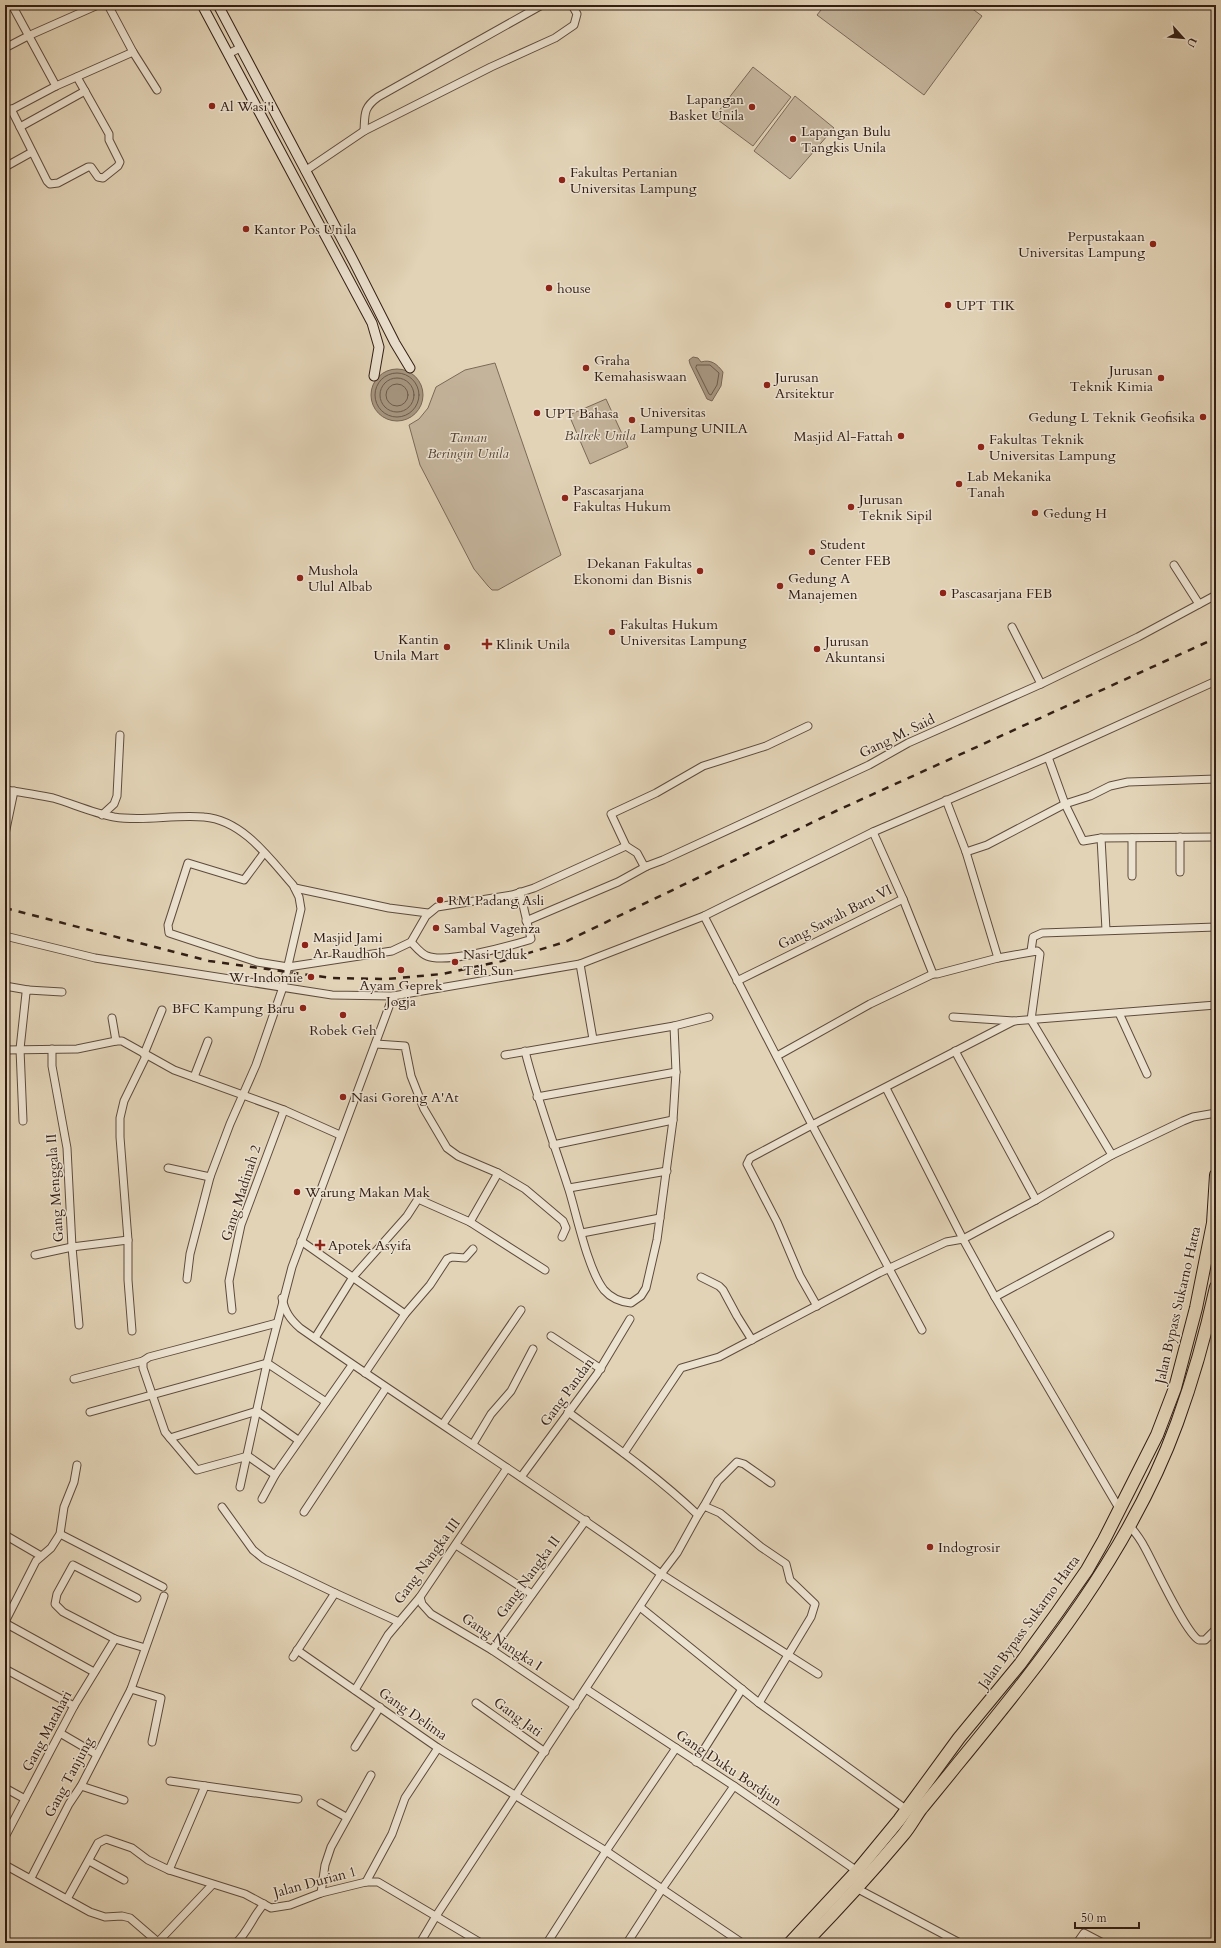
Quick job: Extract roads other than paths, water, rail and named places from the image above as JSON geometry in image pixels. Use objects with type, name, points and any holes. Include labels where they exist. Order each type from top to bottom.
[{"type":"highway","name":"Jalan Bypass Sukarno Hatta","points":[[790,1943],[857,1871],[906,1810],[959,1738],[1020,1664],[1087,1570],[1120,1510],[1157,1435],[1175,1388],[1198,1297],[1213,1223],[1216,1175]]},
{"type":"highway","name":"Jalan Bypass Sukarno Hatta","points":[[805,1943],[904,1833],[921,1809],[985,1731],[1074,1615],[1098,1579],[1129,1525],[1177,1423],[1198,1360],[1216,1286]]},
{"type":"highway","points":[[1198,1297],[1213,1300]]},
{"type":"highway","points":[[973,1721],[985,1731]]},
{"type":"highway","points":[[959,1738],[972,1747]]},
{"type":"street","points":[[12,5],[56,86]]},
{"type":"street","points":[[5,48],[28,36],[98,5]]},
{"type":"street","points":[[108,5],[157,90]]},
{"type":"street","points":[[202,5],[372,323],[379,347],[374,376]]},
{"type":"street","points":[[218,5],[354,262],[395,343],[410,368]]},
{"type":"street","points":[[364,131],[365,111],[369,104],[378,97],[542,5]]},
{"type":"street","points":[[305,171],[364,131],[491,67],[555,38],[574,25],[577,14],[572,5]]},
{"type":"street","points":[[228,54],[240,48]]},
{"type":"street","points":[[77,78],[109,134],[109,140],[120,162],[118,166],[103,178],[98,177],[91,167],[88,167],[58,183],[50,184],[47,181],[20,127],[8,111],[56,86],[134,52]]},
{"type":"street","points":[[20,127],[85,91]]},
{"type":"street","points":[[5,167],[32,152]]},
{"type":"street","points":[[1174,566],[1199,604]]},
{"type":"street","name":"Gang M. Said","points":[[526,921],[618,882],[647,866],[869,765],[908,743],[1041,684],[1138,637],[1216,595]]},
{"type":"street","points":[[1012,628],[1041,684]]},
{"type":"street","points":[[5,936],[95,958],[332,995],[393,996],[580,964],[704,916],[873,832],[1048,757],[1216,681]]},
{"type":"street","points":[[647,866],[644,866],[637,853],[626,846],[611,814],[656,793],[703,766],[766,746],[808,726]]},
{"type":"street","points":[[102,815],[114,804],[117,796],[120,735]]},
{"type":"street","points":[[1048,757],[1065,804],[1083,841],[1101,838],[1216,837]]},
{"type":"street","points":[[966,852],[987,845],[1065,804],[1090,796],[1110,786],[1128,782],[1216,779]]},
{"type":"street","points":[[5,790],[53,798],[102,815],[126,818],[204,816],[221,820],[243,833],[264,853],[295,888],[299,897],[300,909],[283,987],[256,1065],[230,1124],[210,1177],[190,1254],[187,1279]]},
{"type":"street","points":[[5,834],[14,791]]},
{"type":"street","points":[[946,800],[966,852],[998,958]]},
{"type":"street","name":"Gang Sawah Baru VI","points":[[736,981],[903,899],[873,832]]},
{"type":"street","points":[[1180,837],[1180,872]]},
{"type":"street","points":[[1101,838],[1106,930]]},
{"type":"street","points":[[1132,838],[1132,876]]},
{"type":"street","points":[[264,853],[244,880],[188,863],[167,930],[174,935],[243,958],[288,967],[392,951],[411,942],[428,913],[437,907],[520,892],[534,888],[626,846]]},
{"type":"street","points":[[295,888],[389,908],[428,913]]},
{"type":"street","points":[[411,942],[425,956],[431,958],[444,958],[486,952],[530,940],[520,892]]},
{"type":"street","points":[[903,899],[933,974]]},
{"type":"street","points":[[704,916],[736,981],[922,1330]]},
{"type":"street","points":[[1031,951],[1031,941],[1036,934],[1042,933],[1216,927]]},
{"type":"street","points":[[777,1056],[870,1004],[933,974],[998,958],[1037,951],[1040,954],[1031,1020],[1112,1155]]},
{"type":"street","points":[[580,964],[593,1039]]},
{"type":"street","points":[[5,986],[28,990],[62,992]]},
{"type":"street","points":[[23,1121],[20,1049],[24,998],[28,990]]},
{"type":"street","points":[[240,1487],[282,1298],[301,1241],[393,996]]},
{"type":"street","points":[[953,1017],[1014,1021],[1216,1005]]},
{"type":"street","points":[[132,1331],[120,1118],[124,1101],[145,1055],[162,1010]]},
{"type":"street","points":[[1119,1012],[1147,1074]]},
{"type":"street","points":[[505,1055],[674,1026],[709,1016]]},
{"type":"street","points":[[112,1018],[116,1041]]},
{"type":"street","points":[[818,1306],[800,1276],[778,1222],[747,1164],[750,1158],[1014,1021]]},
{"type":"street","points":[[525,1051],[537,1097],[568,1188],[591,1263],[605,1290],[618,1300],[631,1303],[641,1296],[646,1288],[657,1240],[673,1120],[676,1072],[674,1026]]},
{"type":"street","points":[[5,1050],[77,1049],[116,1041],[130,1045],[145,1055],[194,1077],[284,1110],[340,1135]]},
{"type":"street","points":[[194,1077],[208,1041]]},
{"type":"street","points":[[376,1044],[405,1046],[411,1076],[424,1109],[447,1148],[458,1156],[498,1173],[525,1189],[563,1221],[566,1228],[562,1237]]},
{"type":"street","name":"Gang Menggala II","points":[[52,1049],[52,1066],[67,1148],[72,1247],[79,1325]]},
{"type":"street","points":[[955,1051],[1036,1200]]},
{"type":"street","points":[[537,1097],[676,1072]]},
{"type":"street","points":[[886,1088],[994,1297],[1120,1510]]},
{"type":"street","name":"Gang Madinah 2","points":[[232,1310],[229,1281],[241,1225],[284,1110]]},
{"type":"street","points":[[624,1453],[681,1368],[719,1357],[890,1269],[946,1242],[963,1239],[1036,1200],[1112,1155],[1193,1117],[1216,1113]]},
{"type":"street","points":[[553,1145],[673,1120]]},
{"type":"street","points":[[168,1168],[210,1177]]},
{"type":"street","points":[[568,1188],[667,1171]]},
{"type":"street","points":[[470,1222],[498,1173]]},
{"type":"street","points":[[315,1338],[353,1277],[407,1216],[418,1199],[470,1222],[545,1270]]},
{"type":"street","points":[[582,1233],[660,1218]]},
{"type":"street","points":[[994,1297],[1110,1234]]},
{"type":"street","points":[[35,1255],[72,1247],[128,1240]]},
{"type":"street","points":[[301,1241],[405,1314]]},
{"type":"street","points":[[365,1373],[405,1314],[430,1285],[447,1259],[452,1257],[465,1258],[473,1249]]},
{"type":"street","points":[[701,1277],[719,1286],[723,1290],[752,1340]]},
{"type":"street","points":[[282,1298],[284,1309],[288,1317],[352,1365],[586,1520],[661,1574],[789,1654],[818,1674]]},
{"type":"street","points":[[443,1424],[521,1310]]},
{"type":"street","name":"Gang Pandan","points":[[521,1477],[600,1369],[630,1319]]},
{"type":"street","points":[[74,1379],[143,1361],[148,1357],[277,1323]]},
{"type":"street","points":[[551,1336],[600,1369]]},
{"type":"street","points":[[473,1444],[491,1414],[511,1391],[533,1349]]},
{"type":"street","points":[[143,1361],[152,1395],[165,1432],[197,1470],[248,1456]]},
{"type":"street","points":[[90,1412],[267,1364],[326,1402]]},
{"type":"street","points":[[262,1499],[275,1475],[298,1440],[352,1365]]},
{"type":"street","points":[[304,1512],[386,1388]]},
{"type":"street","points":[[170,1438],[257,1411]]},
{"type":"street","points":[[257,1411],[298,1440]]},
{"type":"street","points":[[568,1412],[624,1453],[680,1498],[698,1515]]},
{"type":"street","points":[[248,1456],[275,1475]]},
{"type":"street","points":[[420,1943],[436,1916],[516,1797],[661,1574],[677,1553],[718,1481],[737,1462],[744,1464],[771,1483]]},
{"type":"street","points":[[77,1465],[74,1482],[64,1507],[60,1534],[51,1548],[41,1556],[30,1571],[5,1623],[94,1672]]},
{"type":"street","name":"Gang Nangka III","points":[[355,1690],[388,1635],[420,1598],[508,1468]]},
{"type":"street","points":[[704,1506],[720,1513],[761,1548],[784,1563],[788,1567],[790,1580],[815,1604],[811,1617],[759,1703]]},
{"type":"street","points":[[222,1507],[253,1550],[264,1559],[399,1622]]},
{"type":"street","name":"Gang Nangka II","points":[[492,1650],[586,1520]]},
{"type":"street","points":[[1129,1525],[1145,1546],[1174,1604],[1194,1636],[1199,1640],[1205,1640],[1216,1629]]},
{"type":"street","points":[[60,1534],[163,1587]]},
{"type":"street","points":[[5,1535],[41,1556]]},
{"type":"street","points":[[456,1545],[532,1594]]},
{"type":"street","points":[[136,1598],[73,1565],[57,1594],[54,1604],[57,1608],[115,1639],[142,1647]]},
{"type":"street","name":"Gang Delima","points":[[335,1593],[295,1654],[355,1690],[438,1748],[606,1851],[742,1943]]},
{"type":"street","name":"Gang Tanjung","points":[[31,1878],[131,1689],[164,1596]]},
{"type":"street","name":"Gang Nangka I","points":[[420,1598],[426,1609],[431,1614],[492,1650],[575,1706]]},
{"type":"street","points":[[640,1607],[759,1703],[906,1810]]},
{"type":"street","name":"Gang Matahari","points":[[5,1837],[74,1706],[115,1639]]},
{"type":"street","points":[[5,1669],[74,1706]]},
{"type":"street","points":[[131,1689],[161,1698],[152,1742]]},
{"type":"street","name":"Gang Duku Bordjun","points":[[586,1689],[734,1786],[857,1871]]},
{"type":"street","points":[[696,1762],[742,1689]]},
{"type":"street","name":"Gang Jati","points":[[476,1703],[545,1752]]},
{"type":"street","points":[[355,1747],[380,1707]]},
{"type":"street","points":[[60,1734],[96,1754]]},
{"type":"street","points":[[366,1882],[392,1834],[406,1798],[438,1748]]},
{"type":"street","points":[[547,1943],[606,1851],[676,1748]]},
{"type":"street","points":[[321,1893],[327,1857],[346,1817],[371,1775]]},
{"type":"street","points":[[170,1781],[298,1799]]},
{"type":"street","points":[[81,1786],[124,1800]]},
{"type":"street","points":[[169,1870],[205,1786]]},
{"type":"street","points":[[627,1943],[662,1889],[734,1786]]},
{"type":"street","points":[[5,1788],[25,1799]]},
{"type":"street","points":[[321,1803],[346,1817]]},
{"type":"street","points":[[67,1899],[98,1843],[106,1839],[132,1848],[148,1860],[169,1870],[212,1885],[245,1894],[264,1904],[254,1914],[244,1934],[236,1943]]},
{"type":"street","points":[[89,1860],[124,1880]]},
{"type":"street","points":[[5,1865],[31,1878],[90,1912],[105,1917],[122,1916],[130,1918],[158,1942],[212,1885]]},
{"type":"street","name":"Jalan Durian 1","points":[[264,1904],[271,1908],[290,1905],[321,1893],[366,1882],[382,1883],[480,1943]]},
{"type":"street","points":[[856,1888],[960,1943]]},
{"type":"street","points":[[1077,1943],[1084,1933],[1103,1943]]},
{"type":"water","points":[[693,357],[698,358],[701,362],[708,361],[714,363],[723,372],[721,386],[712,401],[707,399],[690,364],[689,360]]},
{"type":"water","points":[[392,369],[402,369],[416,376],[423,390],[423,400],[416,414],[402,421],[392,421],[382,417],[375,410],[371,400],[371,390],[375,380],[382,373]]},
{"type":"railway","points":[[5,908],[209,961],[331,978],[387,979],[442,974],[502,961],[565,942],[836,811],[1216,638]]},
{"type":"place","name":"Al Wasi'i","points":[[212,106]]},
{"type":"place","name":"Lapangan Basket Unila","points":[[752,107]]},
{"type":"place","name":"Lapangan Bulu Tangkis Unila","points":[[793,139]]},
{"type":"place","name":"Fakultas Pertanian Universitas Lampung","points":[[562,180]]},
{"type":"place","name":"Kantor Pos Unila","points":[[246,229]]},
{"type":"place","name":"Perpustakaan Universitas Lampung","points":[[1153,244]]},
{"type":"place","name":"house","points":[[549,288]]},
{"type":"place","name":"UPT TIK","points":[[948,305]]},
{"type":"place","name":"Graha Kemahasiswaan","points":[[586,368]]},
{"type":"place","name":"Jurusan Teknik Kimia","points":[[1161,378]]},
{"type":"place","name":"Jurusan Arsitektur","points":[[767,385]]},
{"type":"place","name":"UPT Bahasa","points":[[537,413]]},
{"type":"place","name":"Gedung L Teknik Geofisika","points":[[1203,417]]},
{"type":"place","name":"Universitas Lampung UNILA","points":[[632,420]]},
{"type":"place","name":"Masjid Al-Fattah","points":[[901,436]]},
{"type":"place","name":"Fakultas Teknik Universitas Lampung","points":[[981,447]]},
{"type":"place","name":"Lab Mekanika Tanah","points":[[959,484]]},
{"type":"place","name":"Pascasarjana Fakultas Hukum","points":[[565,498]]},
{"type":"place","name":"Jurusan Teknik Sipil","points":[[851,507]]},
{"type":"place","name":"Gedung H","points":[[1035,513]]},
{"type":"place","name":"Student Center FEB","points":[[812,552]]},
{"type":"place","name":"Dekanan Fakultas Ekonomi dan Bisnis","points":[[700,571]]},
{"type":"place","name":"Mushola Ulul Albab","points":[[300,578]]},
{"type":"place","name":"Gedung A Manajemen","points":[[780,586]]},
{"type":"place","name":"Pascasarjana FEB","points":[[943,593]]},
{"type":"place","name":"Fakultas Hukum Universitas Lampung","points":[[612,632]]},
{"type":"place","name":"Klinik Unila","points":[[487,644]]},
{"type":"place","name":"Kantin Unila Mart","points":[[447,647]]},
{"type":"place","name":"Jurusan Akuntansi","points":[[817,649]]},
{"type":"place","name":"RM Padang Asli","points":[[440,900]]},
{"type":"place","name":"Sambal Vagenza","points":[[436,928]]},
{"type":"place","name":"Masjid Jami Ar Raudhoh","points":[[305,945]]},
{"type":"place","name":"Nasi Uduk Teh Sun","points":[[455,962]]},
{"type":"place","name":"Ayam Geprek Jogja","points":[[401,970]]},
{"type":"place","name":"Wr Indomie","points":[[311,977]]},
{"type":"place","name":"BFC Kampung Baru","points":[[303,1008]]},
{"type":"place","name":"Robek Geh","points":[[343,1015]]},
{"type":"place","name":"Nasi Goreng A'At","points":[[343,1097]]},
{"type":"place","name":"Warung Makan Mak","points":[[297,1192]]},
{"type":"place","name":"Apotek Asyifa","points":[[320,1245]]},
{"type":"place","name":"Indogrosir","points":[[930,1547]]},
{"type":"park label","name":"Balrek Unila","points":[[600,435]]},
{"type":"park label","name":"Taman Beringin Unila","points":[[468,446]]}]
